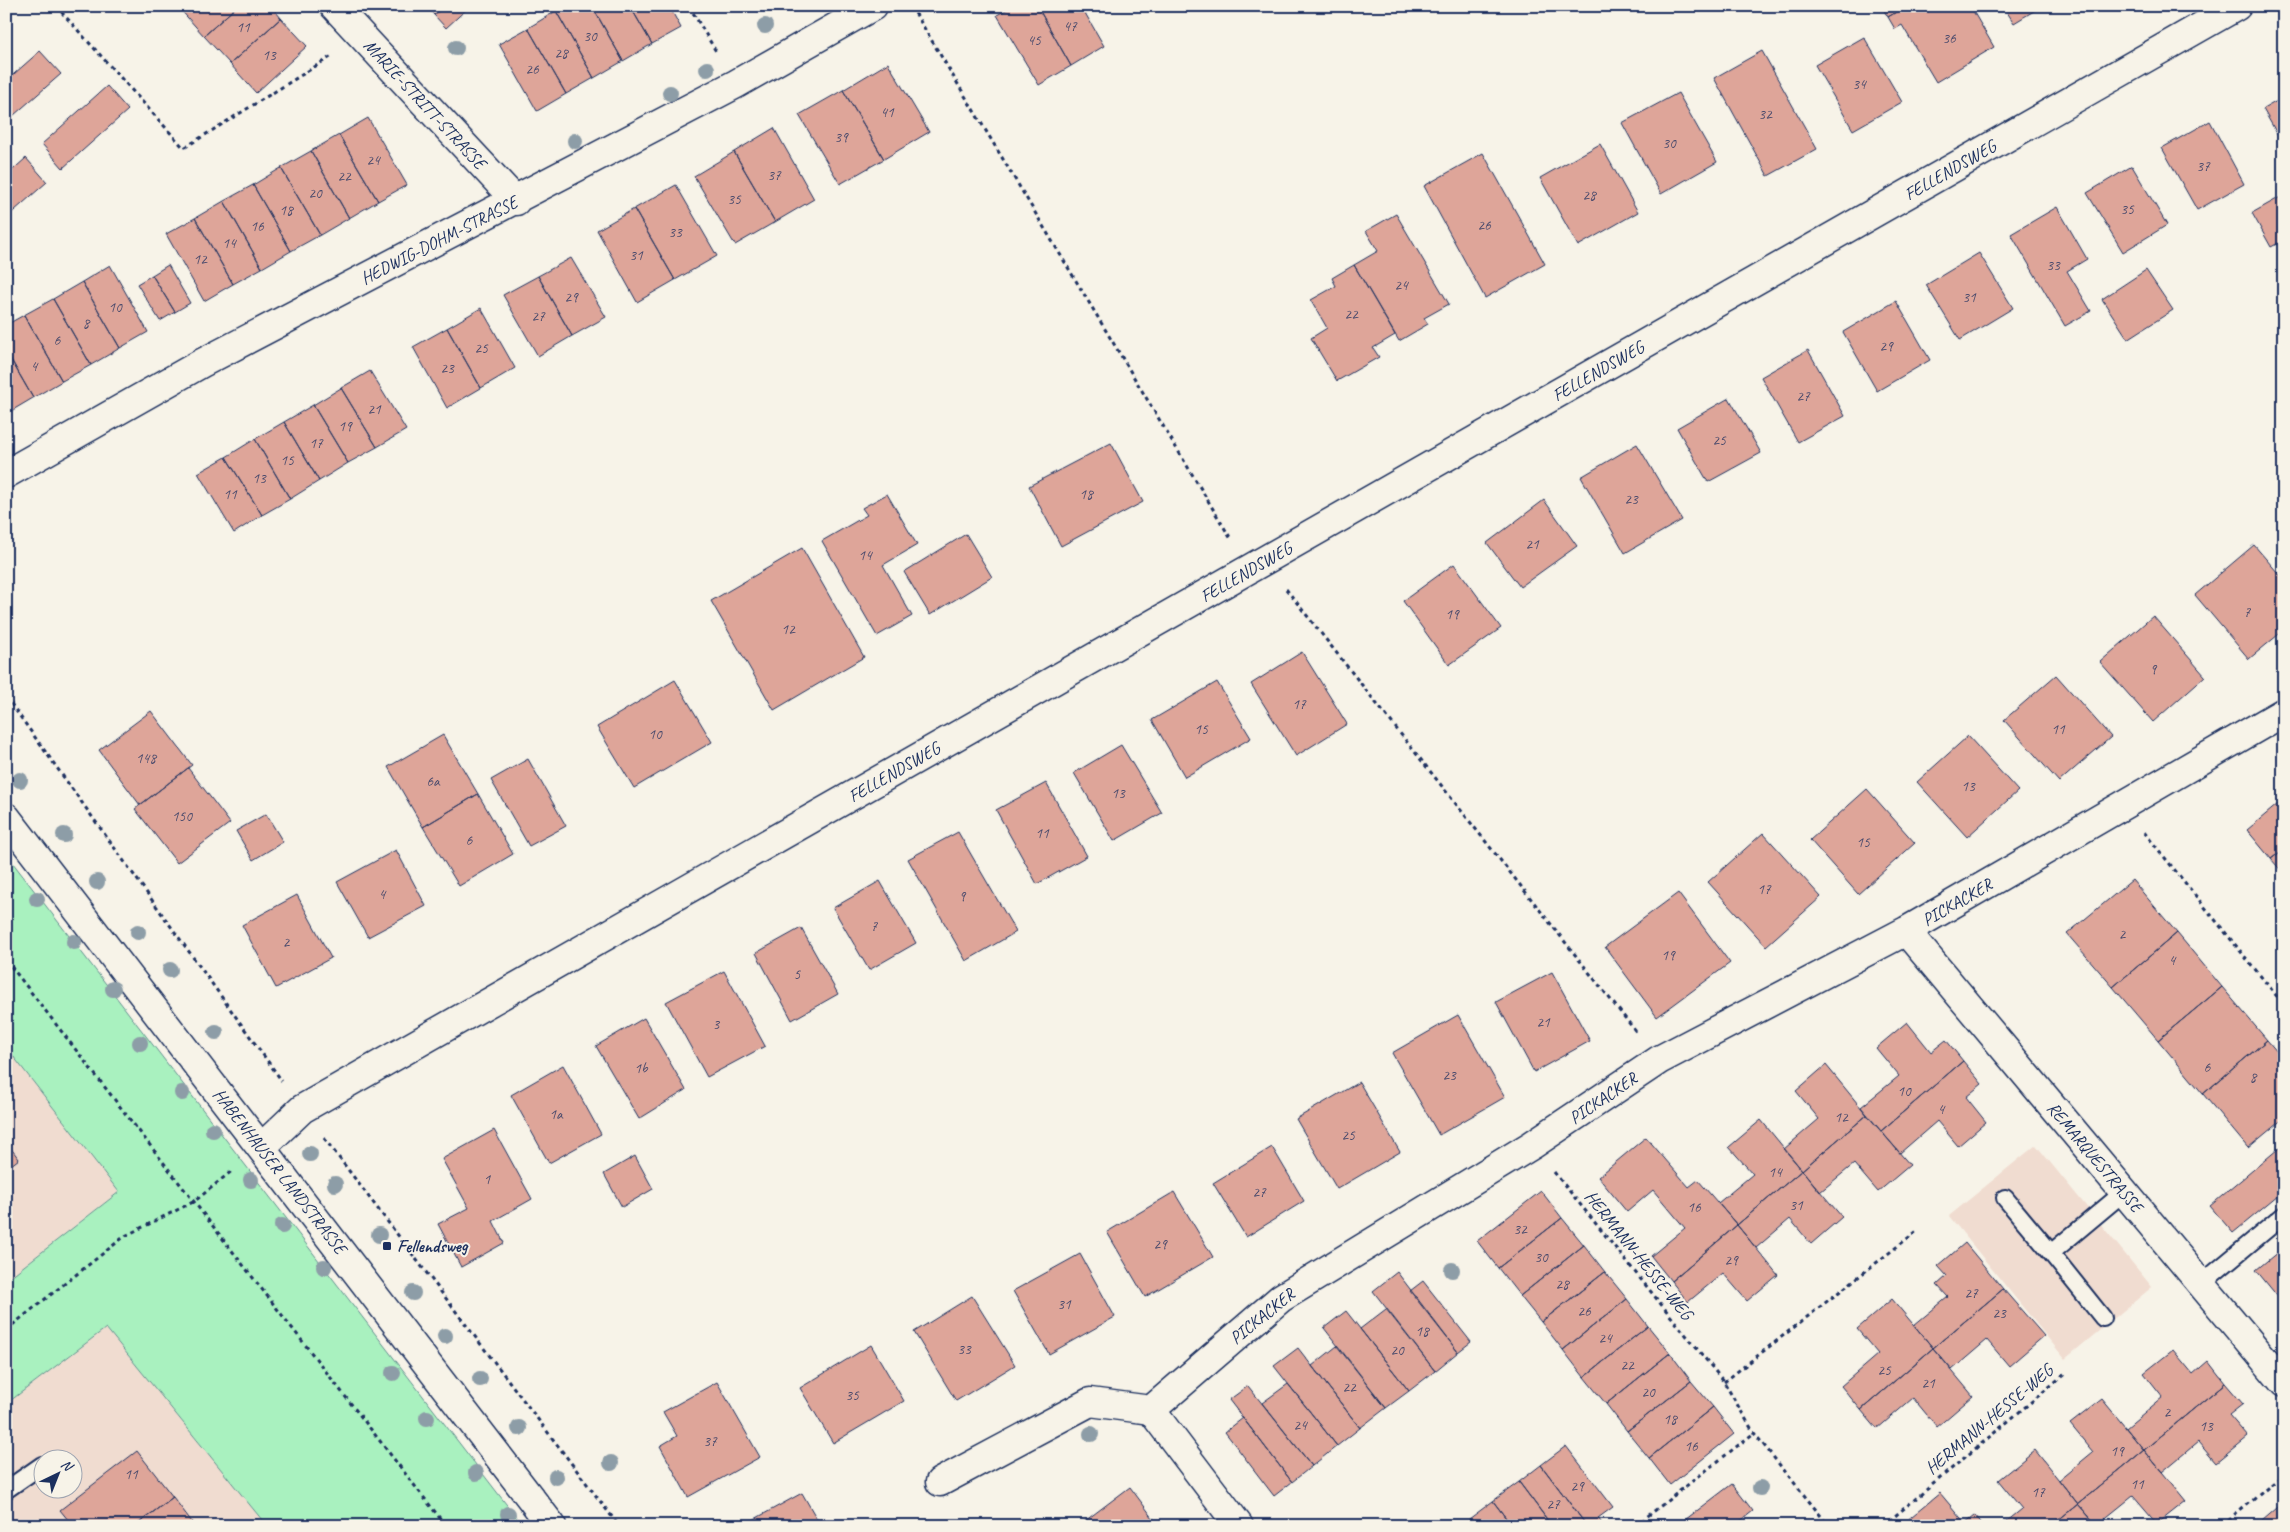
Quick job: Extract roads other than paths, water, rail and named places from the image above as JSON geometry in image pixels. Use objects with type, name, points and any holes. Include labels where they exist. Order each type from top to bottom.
[{"type":"street","name":"MARIE-STRITT-STRASSE","points":[[334,6],[516,201]]},
{"type":"street","name":"HEDWIG-DOHM-STRASSE","points":[[6,474],[202,363],[516,201],[736,84],[872,6]]},
{"type":"street","name":"FELLENDSWEG","points":[[262,1147],[302,1109],[2237,6]]},
{"type":"street","name":"PICKACKER","points":[[1151,1410],[1281,1298],[1532,1145],[1659,1060],[1906,931],[2284,712]]},
{"type":"street","name":"HABENHAUSER LANDSTRASSE","points":[[6,817],[552,1526]]},
{"type":"street","name":"REMARQUESTRASSE","points":[[1906,931],[2284,1383]]},
{"type":"street","points":[[940,1482],[1090,1402],[1151,1410],[1239,1526]]},
{"type":"lane","points":[[2051,1253],[2124,1192]]},
{"type":"lane","points":[[2004,1198],[2103,1318]]},
{"type":"lane","points":[[2201,1284],[2284,1215]]},
{"type":"lane","points":[[6,1490],[32,1473]]},
{"type":"place","name":"Fellendsweg","points":[[387,1246]]}]
